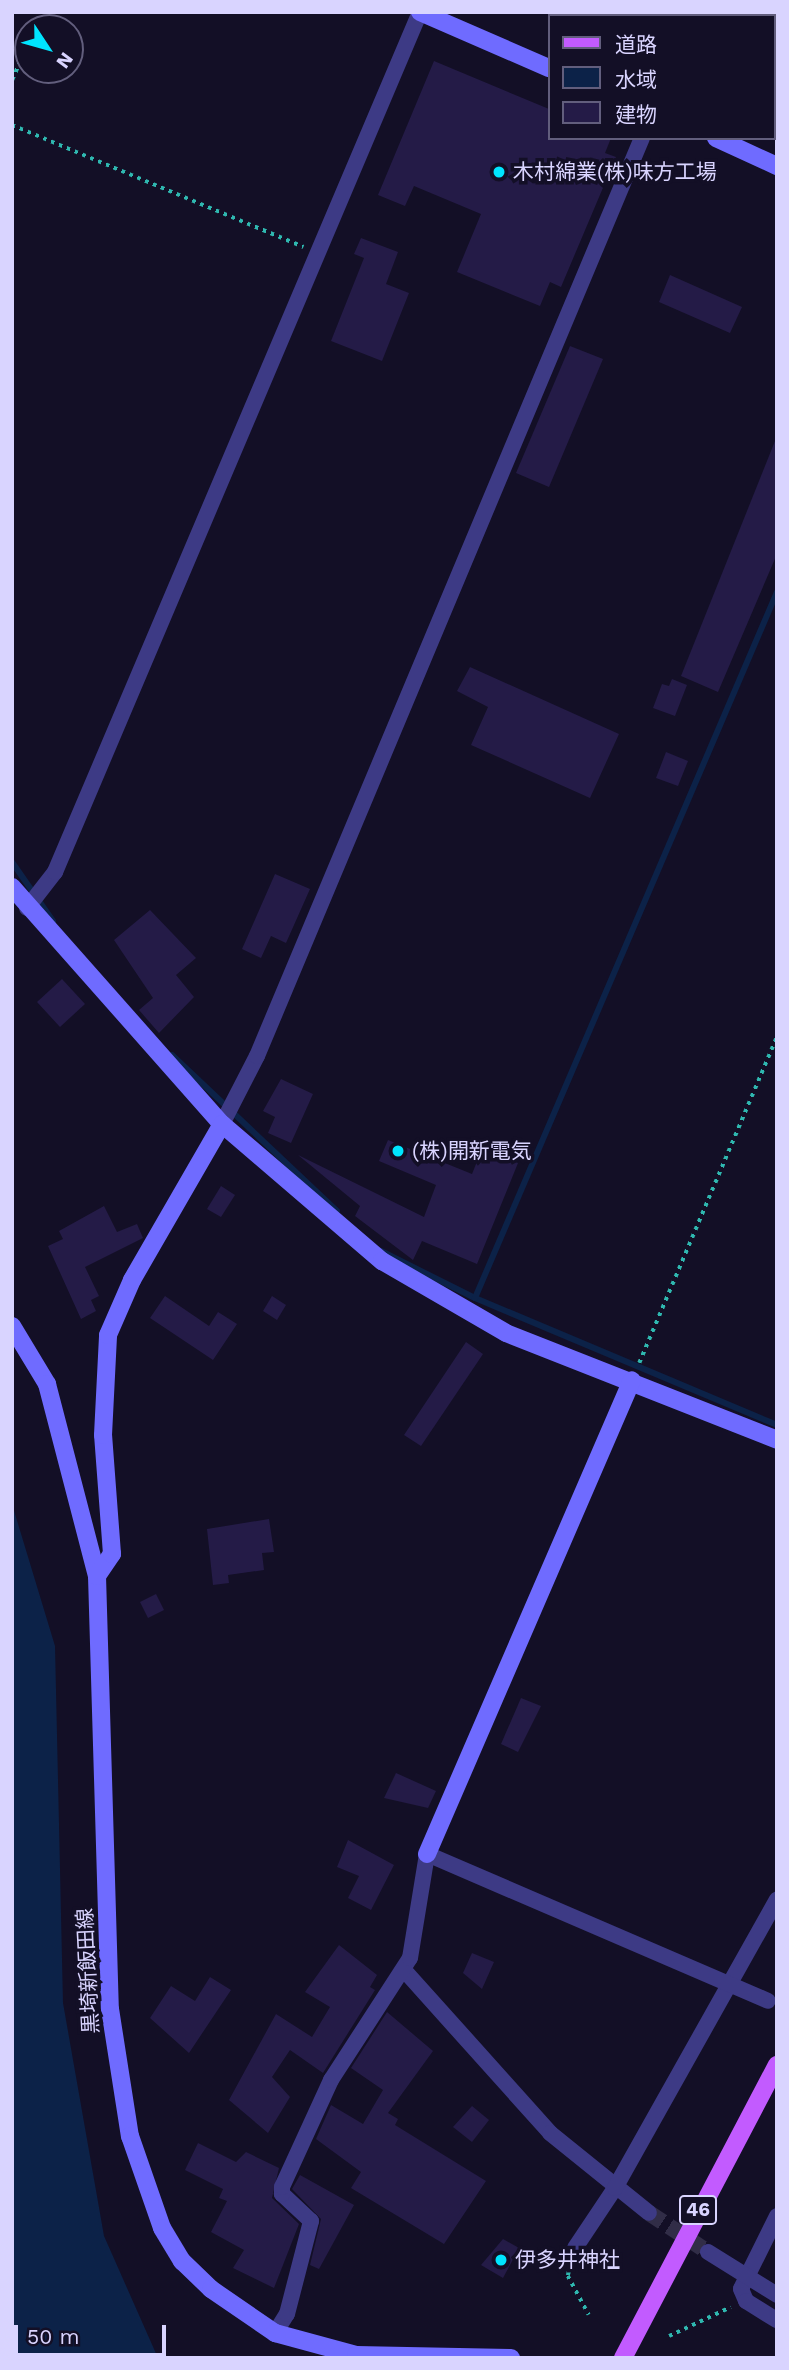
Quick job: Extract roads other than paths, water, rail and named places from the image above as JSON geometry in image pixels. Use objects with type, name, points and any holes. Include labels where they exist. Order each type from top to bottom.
[{"type":"main road","name":"46","points":[[622,2358],[777,2065]]},
{"type":"street","points":[[27,908],[55,872],[419,12],[548,68]]},
{"type":"street","points":[[97,1576],[112,1555],[103,1436],[108,1335],[132,1280],[222,1124],[263,1043],[641,140]]},
{"type":"street","points":[[720,140],[777,166]]},
{"type":"street","points":[[12,887],[27,908],[222,1124],[382,1261],[506,1333],[632,1380],[777,1440]]},
{"type":"street","name":"黒埼新飯田線","points":[[12,1325],[47,1384],[97,1576],[110,2009],[130,2136],[162,2228],[182,2261],[275,2333],[356,2355],[511,2358]]},
{"type":"street","points":[[275,2333],[287,2314],[311,2221],[282,2194],[282,2187],[331,2080],[404,1969],[427,1854],[632,1380]]},
{"type":"street","points":[[427,1854],[768,2001]]},
{"type":"street","points":[[575,2248],[615,2188],[777,1899]]},
{"type":"street","points":[[404,1969],[489,2071],[615,2188],[649,2213]]},
{"type":"street","points":[[777,2216],[746,2275],[746,2301],[777,2320]]},
{"type":"street","points":[[708,2252],[777,2295]]},
{"type":"water","points":[[12,1504],[55,1646],[63,2003],[104,2236],[158,2358],[12,2358]]},
{"type":"waterway","points":[[475,1298],[777,592]]},
{"type":"waterway","points":[[12,862],[53,921]]},
{"type":"waterway","points":[[172,1055],[337,1211]]},
{"type":"waterway","points":[[381,1251],[475,1298],[777,1425]]},
{"type":"tunnel","points":[[649,2213],[708,2252]]},
{"type":"place","name":"木村綿業(株)味方工場","points":[[499,172]]},
{"type":"place","name":"(株)開新電気","points":[[398,1151]]},
{"type":"place","name":"伊多井神社","points":[[501,2260]]}]
